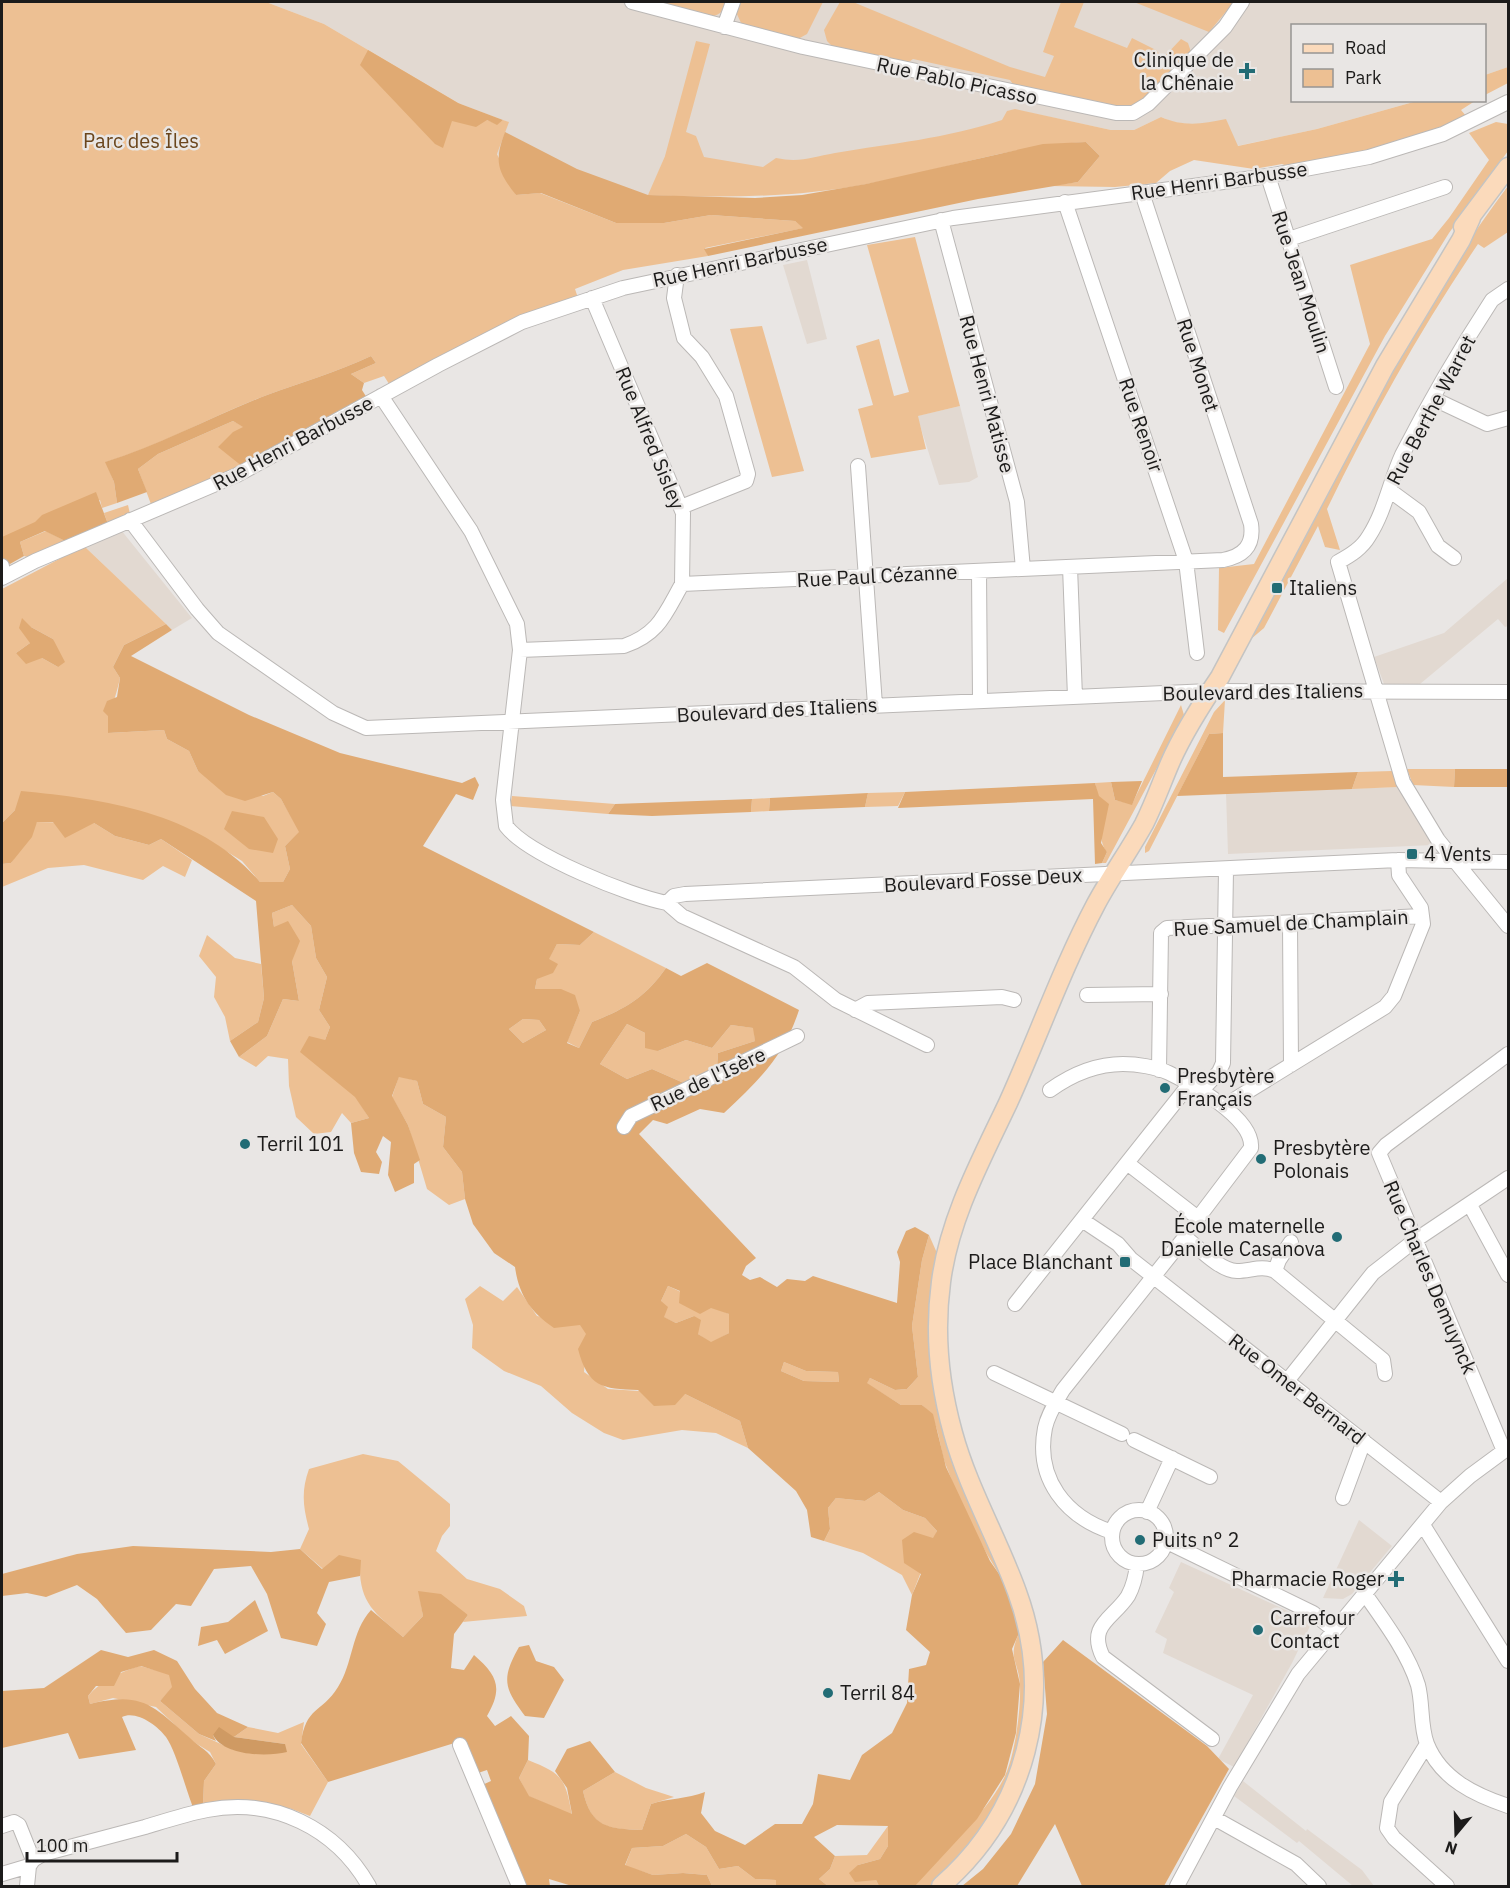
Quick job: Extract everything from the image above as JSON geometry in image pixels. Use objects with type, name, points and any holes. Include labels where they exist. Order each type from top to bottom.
[{"type":"main road","points":[[941,1887],[975,1853],[990,1833],[1020,1775],[1033,1716],[1034,1667],[1019,1598],[961,1458],[947,1412],[937,1348],[941,1283],[949,1245],[969,1187],[1048,1005],[1097,902],[1116,874],[1159,796],[1170,764],[1196,712],[1210,691],[1385,366],[1461,240],[1471,218],[1509,167]]},
{"type":"street","name":"Rue Pablo Picasso","points":[[632,2],[803,47],[1078,107],[1133,113],[1155,97],[1225,27],[1242,2]]},
{"type":"street","points":[[724,27],[733,2]]},
{"type":"street","name":"Rue Henri Barbusse","points":[[2,578],[35,561],[237,475],[514,326],[592,298],[677,275],[941,220],[1268,176],[1393,152],[1443,135],[1509,102]]},
{"type":"street","points":[[1492,111],[1509,114]]},
{"type":"street","name":"Rue Jean Moulin","points":[[1268,176],[1286,240],[1336,387]]},
{"type":"street","points":[[1286,240],[1444,187]]},
{"type":"street","name":"Rue Monet","points":[[1142,193],[1251,524],[1253,537]]},
{"type":"street","name":"Rue Renoir","points":[[1065,202],[1186,561],[1197,653]]},
{"type":"street","name":"Rue Henri Matisse","points":[[941,220],[1017,502],[1023,568]]},
{"type":"street","points":[[677,275],[674,298],[684,338],[702,357],[726,396],[748,474],[746,481],[681,507]]},
{"type":"street","name":"Rue Berthe Warret","points":[[1377,691],[1338,562],[1358,549],[1369,537],[1379,519],[1402,457],[1434,399],[1492,300],[1509,289]]},
{"type":"street","name":"Rue Alfred Sisley","points":[[592,298],[683,513],[682,584]]},
{"type":"street","points":[[381,396],[471,531],[517,624],[520,650],[503,800],[506,826],[528,846],[642,898],[667,903],[682,916],[794,967],[832,998],[927,1044]]},
{"type":"street","points":[[1434,399],[1487,424],[1509,418]]},
{"type":"street","points":[[858,466],[875,705]]},
{"type":"street","points":[[1389,490],[1419,512],[1438,546],[1454,558]]},
{"type":"street","name":"Boulevard des Italiens","points":[[130,520],[196,609],[218,633],[344,719],[366,728],[512,723],[980,699],[1075,698],[1210,691],[1509,692]]},
{"type":"street","name":"Rue Paul Cézanne","points":[[682,584],[867,578],[1236,558],[1246,550],[1253,537]]},
{"type":"street","points":[[1070,567],[1075,698]]},
{"type":"street","points":[[979,571],[980,699]]},
{"type":"street","points":[[520,650],[624,646],[638,641],[650,634],[660,622],[682,584]]},
{"type":"street","points":[[1377,691],[1403,782],[1453,860],[1509,926]]},
{"type":"street","points":[[1224,1106],[1385,1007],[1394,996],[1423,924],[1421,908],[1399,875],[1398,860]]},
{"type":"street","name":"Boulevard Fosse Deux","points":[[667,903],[674,896],[685,894],[1398,860],[1509,861]]},
{"type":"street","points":[[1202,1090],[1219,1072],[1223,1063],[1226,870]]},
{"type":"street","name":"Rue Samuel de Champlain","points":[[1161,994],[1161,933],[1167,927],[1422,916]]},
{"type":"street","points":[[1290,922],[1291,1065]]},
{"type":"street","points":[[1088,994],[1161,994],[1159,1070]]},
{"type":"street","points":[[855,1010],[868,1003],[1002,997],[1014,1000]]},
{"type":"street","name":"Rue de l'Isère","points":[[624,1127],[631,1116],[797,1036]]},
{"type":"street","name":"Rue Charles Demuynck","points":[[1507,1456],[1414,1241],[1379,1153],[1386,1145],[1509,1054]]},
{"type":"street","points":[[1050,1090],[1065,1079],[1108,1066],[1130,1065],[1159,1070],[1188,1086],[1202,1090],[1224,1106],[1245,1129],[1252,1146],[1198,1218],[1127,1162]]},
{"type":"street","points":[[1016,1304],[1188,1086]]},
{"type":"street","points":[[1287,1381],[1372,1273],[1414,1241],[1509,1178]]},
{"type":"street","points":[[1470,1205],[1509,1275]]},
{"type":"street","name":"Rue Omer Bernard","points":[[1082,1220],[1118,1244],[1131,1259],[1441,1502]]},
{"type":"street","points":[[1112,1532],[1074,1513],[1056,1492],[1049,1479],[1044,1456],[1044,1430],[1056,1402],[1108,1332],[1185,1237],[1226,1269],[1236,1271],[1261,1267],[1275,1271],[1383,1360],[1385,1374]]},
{"type":"street","points":[[1275,1271],[1279,1260],[1292,1242]]},
{"type":"street","points":[[994,1372],[1210,1477]]},
{"type":"street","points":[[1343,1498],[1364,1441]]},
{"type":"street","points":[[1177,1887],[1281,1698],[1334,1630],[1441,1502],[1470,1476],[1507,1456]]},
{"type":"street","points":[[1148,1512],[1172,1458]]},
{"type":"street","points":[[1148,1512],[1161,1523],[1165,1541],[1155,1558],[1137,1564],[1125,1560],[1116,1551],[1112,1532],[1117,1521],[1127,1513],[1148,1512]]},
{"type":"street","points":[[1423,1525],[1509,1661]]},
{"type":"street","points":[[1165,1541],[1313,1613],[1334,1630]]},
{"type":"street","points":[[1137,1564],[1128,1596],[1099,1629],[1097,1645],[1103,1657],[1212,1739]]},
{"type":"street","points":[[1365,1594],[1409,1663],[1418,1686],[1427,1744],[1451,1778],[1468,1790],[1509,1806]]},
{"type":"street","points":[[1427,1744],[1391,1802],[1387,1828],[1394,1838],[1447,1887]]},
{"type":"street","points":[[460,1745],[519,1887]]},
{"type":"street","points":[[2,1874],[31,1863],[43,1854],[206,1810],[257,1808],[298,1820],[340,1847],[369,1887]]},
{"type":"street","points":[[1214,1818],[1296,1864],[1319,1887]]},
{"type":"street","points":[[2,1826],[14,1822],[19,1825],[31,1863],[27,1887]]},
{"type":"shaded area","points":[[266,2],[1508,2],[1508,67],[1486,75],[1486,24],[1291,24],[1291,102],[1413,102],[1317,129],[1237,146],[1226,120],[1196,125],[1173,122],[1161,117],[1134,130],[1111,130],[1022,111],[1018,130],[799,178],[665,156],[645,205],[497,154],[508,122],[458,103],[324,24]]},
{"type":"shaded area","points":[[368,50],[458,103],[503,120],[497,125],[487,120],[476,127],[452,121],[443,148],[435,144],[360,65]]},
{"type":"shaded area","points":[[505,132],[577,169],[648,195],[755,198],[802,195],[866,184],[1043,144],[1086,142],[1100,156],[1078,182],[978,199],[708,256],[704,249],[803,228],[795,221],[711,215],[664,223],[616,223],[541,193],[516,195],[499,165],[499,151]]},
{"type":"shaded area","points":[[807,260],[827,339],[807,344],[783,265]]},
{"type":"shaded area","points":[[371,356],[376,363],[351,374],[364,383],[362,390],[367,398],[243,467],[218,447],[233,432],[243,427],[233,421],[158,454],[138,469],[147,492],[117,503],[114,482],[105,462],[146,447],[267,395]]},
{"type":"shaded area","points":[[960,406],[978,477],[969,482],[939,485],[917,416]]},
{"type":"shaded area","points":[[96,492],[108,524],[67,542],[45,531],[20,542],[24,556],[10,564],[3,561],[2,537],[35,522],[42,515]]},
{"type":"shaded area","points":[[121,530],[192,618],[172,630],[84,546]]},
{"type":"shaded area","points":[[1508,578],[1508,626],[1505,627],[1498,619],[1420,684],[1384,684],[1374,657],[1444,633]]},
{"type":"shaded area","points":[[22,618],[31,627],[53,639],[65,662],[58,667],[42,658],[26,664],[16,653],[30,643],[19,628]]},
{"type":"shaded area","points":[[166,624],[172,630],[131,656],[249,715],[340,753],[462,783],[475,777],[479,785],[473,800],[456,794],[423,846],[594,932],[580,945],[557,944],[549,959],[558,964],[553,973],[537,979],[535,989],[561,989],[575,995],[580,1011],[567,1043],[579,1048],[592,1022],[634,1001],[666,968],[681,976],[707,963],[799,1010],[778,1055],[759,1079],[724,1113],[700,1109],[667,1124],[653,1120],[639,1134],[756,1258],[746,1266],[742,1275],[750,1280],[760,1277],[777,1287],[787,1279],[805,1281],[813,1276],[897,1303],[900,1262],[897,1252],[906,1231],[915,1227],[929,1235],[922,1260],[912,1326],[918,1377],[907,1389],[895,1390],[870,1378],[867,1383],[901,1405],[922,1405],[933,1414],[946,1467],[990,1561],[1006,1584],[1019,1633],[1012,1649],[1020,1684],[1016,1733],[1005,1775],[977,1819],[915,1886],[879,1886],[876,1880],[855,1882],[849,1873],[858,1865],[880,1859],[888,1846],[888,1826],[837,1825],[814,1837],[835,1856],[830,1869],[819,1879],[828,1886],[776,1886],[776,1880],[755,1879],[738,1866],[719,1869],[706,1847],[686,1834],[663,1846],[632,1848],[625,1865],[653,1875],[683,1873],[707,1875],[712,1886],[572,1886],[549,1879],[550,1886],[523,1886],[480,1786],[491,1781],[487,1770],[475,1774],[461,1741],[328,1782],[301,1743],[306,1722],[332,1696],[343,1678],[360,1628],[371,1610],[403,1637],[423,1616],[418,1591],[441,1594],[468,1615],[454,1634],[451,1668],[464,1670],[474,1655],[488,1669],[496,1683],[495,1698],[487,1716],[495,1726],[511,1716],[529,1736],[528,1760],[519,1778],[529,1796],[572,1814],[567,1788],[555,1771],[567,1749],[590,1741],[615,1772],[583,1791],[591,1812],[603,1824],[620,1829],[642,1830],[651,1804],[705,1792],[701,1813],[715,1831],[745,1845],[775,1824],[802,1824],[813,1804],[818,1774],[850,1780],[862,1755],[892,1733],[907,1703],[909,1669],[926,1665],[930,1652],[906,1630],[912,1595],[921,1574],[904,1563],[902,1540],[914,1532],[933,1538],[937,1531],[925,1518],[903,1510],[879,1492],[865,1501],[836,1498],[828,1508],[830,1529],[824,1541],[811,1537],[807,1510],[796,1491],[748,1448],[740,1421],[685,1394],[675,1405],[654,1406],[638,1390],[606,1387],[592,1378],[582,1362],[578,1349],[586,1334],[580,1325],[554,1328],[539,1316],[523,1295],[515,1267],[494,1253],[473,1224],[465,1199],[462,1172],[443,1147],[446,1117],[423,1104],[417,1081],[399,1077],[392,1096],[408,1125],[420,1160],[414,1164],[414,1183],[395,1192],[388,1175],[391,1142],[383,1136],[376,1152],[382,1162],[379,1174],[361,1172],[354,1153],[351,1123],[369,1118],[355,1097],[300,1052],[309,1036],[325,1040],[330,1027],[319,1010],[327,977],[316,958],[311,926],[292,905],[272,913],[274,927],[288,921],[300,941],[292,961],[299,1001],[283,999],[267,1036],[239,1057],[230,1041],[258,1022],[264,998],[256,901],[161,839],[149,845],[115,836],[94,823],[65,838],[53,822],[37,822],[32,837],[11,863],[2,864],[2,823],[15,810],[21,791],[86,799],[150,814],[181,825],[210,840],[236,859],[260,882],[283,882],[290,869],[285,846],[299,832],[281,799],[273,792],[245,801],[226,795],[198,771],[189,751],[167,739],[164,730],[108,733],[108,716],[103,711],[107,701],[117,697],[120,678],[113,667],[124,645]],"holes":[[[523,1019],[539,1020],[546,1030],[523,1043],[509,1029]],[[627,1024],[645,1033],[645,1048],[658,1051],[686,1040],[712,1048],[731,1025],[753,1028],[755,1041],[718,1053],[717,1068],[686,1084],[652,1069],[627,1079],[600,1064]],[[668,1286],[680,1291],[679,1303],[700,1314],[711,1308],[729,1314],[729,1333],[711,1342],[698,1334],[701,1320],[694,1316],[676,1323],[664,1317],[668,1307],[661,1301]],[[784,1362],[806,1371],[838,1372],[839,1382],[804,1381],[781,1371]]]},
{"type":"shaded area","points":[[1223,733],[1223,777],[1358,772],[1352,789],[1177,796],[1209,734]]},
{"type":"shaded area","points":[[1455,769],[1508,769],[1508,787],[1454,787]]},
{"type":"shaded area","points":[[1142,781],[1132,805],[1115,800],[1111,782]]},
{"type":"shaded area","points":[[1095,783],[1099,796],[1109,804],[1101,843],[1107,852],[1102,863],[1095,864],[1093,799],[898,808],[905,792]]},
{"type":"shaded area","points":[[1398,787],[1433,845],[1228,854],[1226,793]]},
{"type":"shaded area","points":[[868,793],[865,807],[769,811],[770,798]]},
{"type":"shaded area","points":[[752,799],[751,812],[652,816],[608,814],[615,804]]},
{"type":"shaded area","points":[[232,811],[264,817],[278,839],[273,853],[249,849],[224,829]]},
{"type":"shaded area","points":[[1359,1520],[1392,1546],[1352,1594],[1343,1599],[1323,1598]]},
{"type":"shaded area","points":[[133,1546],[271,1552],[300,1549],[322,1569],[339,1555],[361,1560],[360,1576],[329,1582],[317,1613],[326,1624],[317,1646],[281,1638],[267,1594],[251,1566],[214,1569],[191,1606],[176,1604],[151,1630],[126,1633],[97,1599],[77,1585],[46,1597],[27,1593],[2,1596],[2,1574],[77,1554]]},
{"type":"shaded area","points":[[1181,1562],[1312,1622],[1292,1663],[1234,1767],[1218,1759],[1253,1695],[1163,1653],[1167,1639],[1155,1632],[1174,1592],[1169,1588]]},
{"type":"shaded area","points":[[255,1600],[268,1631],[225,1654],[217,1640],[198,1646],[201,1627],[228,1622]]},
{"type":"shaded area","points":[[1063,1640],[1207,1746],[1229,1769],[1164,1886],[1082,1886],[1055,1824],[1017,1886],[962,1886],[983,1869],[1011,1834],[1035,1784],[1047,1714],[1043,1662]]},
{"type":"shaded area","points":[[529,1645],[536,1661],[554,1667],[564,1680],[544,1718],[525,1716],[513,1698],[507,1683],[509,1667],[519,1647]]},
{"type":"shaded area","points":[[101,1650],[128,1657],[154,1650],[177,1661],[195,1689],[217,1713],[248,1727],[234,1737],[213,1735],[216,1741],[199,1734],[160,1701],[172,1687],[169,1675],[141,1666],[121,1672],[114,1686],[96,1686],[88,1696],[90,1704],[123,1699],[146,1704],[166,1717],[207,1752],[216,1764],[204,1781],[203,1805],[193,1807],[166,1737],[152,1724],[134,1715],[122,1717],[136,1750],[79,1759],[68,1733],[2,1748],[2,1691],[44,1688]]},
{"type":"shaded area","points":[[219,1727],[234,1737],[285,1744],[287,1752],[258,1754],[236,1751],[226,1747],[213,1735]]},
{"type":"shaded area","points":[[1243,1781],[1306,1831],[1307,1829],[1362,1870],[1374,1886],[1353,1886],[1299,1841],[1297,1843],[1234,1796]]},
{"type":"green space","name":"Parc des Îles","points":[[2,2],[266,2],[324,24],[487,120],[497,124],[503,120],[509,122],[497,154],[516,195],[540,193],[616,223],[664,223],[711,215],[795,221],[804,228],[705,248],[708,256],[623,270],[575,289],[578,298],[391,387],[384,376],[364,383],[351,374],[376,363],[371,356],[267,395],[147,447],[106,462],[114,482],[117,503],[102,508],[100,500],[2,543]]},
{"type":"green space","points":[[652,2],[727,2],[720,13],[707,17]]},
{"type":"green space","points":[[738,2],[823,2],[807,34],[798,39],[742,25],[735,10]]},
{"type":"green space","points":[[840,2],[853,2],[1010,67],[1045,77],[1054,56],[1043,52],[1061,2],[1084,2],[1074,27],[1127,48],[1132,38],[1156,50],[1163,58],[1181,39],[1188,43],[1191,52],[1142,102],[1115,110],[1015,87],[1010,80],[913,59],[906,64],[834,48],[827,41],[824,30]]},
{"type":"green space","points":[[1134,2],[1234,2],[1209,32]]},
{"type":"green space","points":[[696,41],[710,44],[686,132],[696,136],[704,157],[763,167],[776,158],[806,159],[959,132],[1002,120],[1007,111],[1015,109],[1111,130],[1134,130],[1161,117],[1193,124],[1226,119],[1238,146],[1317,129],[1413,102],[1473,102],[1461,110],[1467,117],[1424,136],[1380,149],[1289,167],[1282,164],[1254,169],[1194,160],[1170,171],[1156,183],[1115,187],[1049,186],[1078,182],[1100,156],[1086,142],[1031,148],[840,189],[731,197],[648,195],[665,156]]},
{"type":"green space","points":[[1508,67],[1508,83],[1486,94],[1486,75]]},
{"type":"green space","points":[[1496,122],[1508,124],[1508,151],[1449,233],[1385,336],[1224,633],[1218,630],[1219,568],[1254,564],[1370,344],[1350,265],[1432,239],[1489,160],[1469,133]]},
{"type":"green space","points":[[1508,186],[1508,232],[1484,248],[1478,244],[1457,276],[1398,374],[1327,509],[1340,550],[1325,547],[1318,526],[1264,628],[1244,645],[1336,468],[1400,352],[1434,295]]},
{"type":"green space","points":[[915,237],[960,406],[918,416],[926,449],[871,458],[858,409],[873,405],[856,346],[879,339],[894,396],[909,392],[867,245]]},
{"type":"green space","points":[[762,326],[804,471],[772,477],[730,329]]},
{"type":"green space","points":[[233,421],[244,427],[243,467],[152,507],[138,469],[158,454]]},
{"type":"green space","points":[[128,505],[130,514],[108,524],[104,513]]},
{"type":"green space","points":[[46,531],[67,542],[31,558],[24,556],[20,542]]},
{"type":"green space","points":[[84,546],[166,624],[124,645],[113,667],[120,678],[108,733],[164,730],[167,739],[189,751],[198,771],[263,796],[273,792],[281,799],[300,832],[285,846],[290,869],[283,882],[260,882],[242,861],[205,838],[15,810],[2,823],[2,589]],"holes":[[[31,627],[53,639],[58,667],[42,658],[16,653],[30,643]]]},
{"type":"green space","points":[[1225,700],[1223,733],[1209,734],[1149,851],[1145,853],[1145,847],[1214,712]]},
{"type":"green space","points":[[1181,705],[1184,715],[1182,721],[1106,863],[1102,863],[1107,852],[1100,830],[1095,783],[1111,782],[1115,800],[1132,804]]},
{"type":"green space","points":[[1407,769],[1455,769],[1454,787],[1413,785]]},
{"type":"green space","points":[[1392,771],[1398,787],[1352,789],[1358,772]]},
{"type":"green space","points":[[905,792],[898,806],[865,807],[868,793]]},
{"type":"green space","points":[[512,796],[615,804],[608,814],[510,806]]},
{"type":"green space","points":[[770,798],[769,811],[751,812],[752,799]]},
{"type":"green space","points":[[37,822],[94,823],[115,836],[149,845],[161,839],[192,860],[185,877],[163,866],[143,880],[84,865],[48,868],[2,887],[2,864],[11,863]]},
{"type":"green space","points":[[292,905],[311,926],[316,958],[327,977],[319,1010],[330,1027],[325,1040],[331,1074],[356,1097],[369,1118],[351,1123],[342,1113],[331,1132],[314,1134],[296,1117],[289,1086],[288,1059],[268,1056],[256,1067],[239,1057],[267,1036],[283,999],[299,1001],[292,961],[274,927],[272,913]]},
{"type":"green space","points":[[594,932],[666,968],[634,1001],[592,1022],[579,1048],[567,1042],[580,1011],[535,989],[537,979],[557,944],[580,945]]},
{"type":"green space","points":[[207,935],[235,958],[261,964],[264,998],[258,1022],[230,1041],[225,1017],[214,997],[216,977],[199,956]]},
{"type":"green space","points":[[523,1019],[539,1020],[546,1030],[523,1043],[509,1029]]},
{"type":"green space","points":[[627,1024],[645,1033],[658,1051],[686,1040],[712,1048],[731,1025],[754,1028],[755,1041],[718,1053],[717,1068],[686,1084],[652,1069],[627,1079],[600,1064]]},
{"type":"green space","points":[[399,1076],[417,1081],[423,1104],[446,1117],[443,1147],[462,1172],[465,1199],[449,1205],[427,1189],[408,1125],[392,1097]]},
{"type":"green space","points":[[929,1235],[937,1253],[929,1344],[936,1405],[947,1442],[1006,1584],[966,1513],[944,1460],[933,1418],[922,1405],[901,1405],[866,1383],[870,1378],[895,1390],[907,1389],[918,1377],[912,1326],[922,1260]]},
{"type":"green space","points":[[480,1286],[503,1301],[517,1287],[537,1316],[580,1324],[587,1334],[584,1372],[608,1389],[685,1394],[740,1421],[748,1448],[716,1433],[682,1430],[623,1440],[604,1433],[572,1413],[541,1386],[504,1371],[472,1348],[473,1325],[465,1299]]},
{"type":"green space","points":[[668,1286],[729,1314],[729,1333],[711,1343],[698,1334],[694,1316],[676,1323],[663,1317],[661,1301]]},
{"type":"green space","points":[[784,1362],[806,1371],[838,1372],[839,1382],[804,1381],[781,1371]]},
{"type":"green space","points":[[363,1454],[398,1461],[450,1504],[450,1526],[442,1536],[436,1551],[467,1579],[500,1589],[524,1606],[527,1616],[463,1622],[468,1615],[419,1592],[423,1616],[403,1637],[370,1605],[362,1586],[360,1560],[323,1569],[300,1549],[309,1529],[304,1499],[309,1469]]},
{"type":"green space","points":[[879,1492],[903,1510],[925,1518],[937,1531],[912,1595],[902,1575],[863,1553],[824,1541],[830,1529],[828,1508],[836,1498],[865,1501]]},
{"type":"green space","points":[[1019,1633],[1027,1667],[1028,1715],[1006,1792],[955,1867],[932,1886],[915,1886],[937,1858],[986,1806],[1005,1776],[1012,1756],[1018,1719],[1020,1686],[1014,1649]]},
{"type":"green space","points":[[140,1666],[170,1674],[173,1687],[160,1701],[199,1734],[234,1750],[285,1744],[234,1737],[248,1727],[278,1733],[304,1722],[301,1744],[328,1782],[310,1816],[289,1808],[288,1810],[246,1802],[203,1805],[204,1781],[216,1764],[210,1752],[192,1741],[156,1707],[113,1698],[90,1704],[88,1696],[99,1685],[118,1674]]},
{"type":"green space","points":[[528,1760],[549,1769],[560,1779],[567,1793],[572,1815],[528,1796],[519,1778]]},
{"type":"green space","points":[[615,1772],[646,1788],[674,1797],[651,1804],[642,1830],[610,1827],[596,1819],[591,1813],[583,1791]]},
{"type":"green space","points":[[888,1826],[888,1846],[880,1859],[858,1865],[876,1880],[879,1886],[828,1886],[819,1879],[830,1869],[835,1856],[867,1855]]},
{"type":"green space","points":[[686,1834],[706,1847],[719,1869],[738,1866],[755,1879],[776,1880],[776,1886],[712,1886],[707,1875],[683,1873],[653,1875],[625,1866],[632,1848],[663,1846]]},
{"type":"place","name":"Clinique de la Chênaie","points":[[1247,71]]},
{"type":"place","name":"Italiens","points":[[1277,588]]},
{"type":"place","name":"4 Vents","points":[[1412,854]]},
{"type":"place","name":"Presbytère Français","points":[[1165,1088]]},
{"type":"place","name":"Terril 101","points":[[245,1144]]},
{"type":"place","name":"Presbytère Polonais","points":[[1261,1159]]},
{"type":"place","name":"École maternelle Danielle Casanova","points":[[1337,1237]]},
{"type":"place","name":"Place Blanchant","points":[[1125,1262]]},
{"type":"place","name":"Puits n° 2","points":[[1140,1540]]},
{"type":"place","name":"Pharmacie Roger","points":[[1396,1579]]},
{"type":"place","name":"Carrefour Contact","points":[[1258,1630]]},
{"type":"place","name":"Terril 84","points":[[828,1693]]}]
